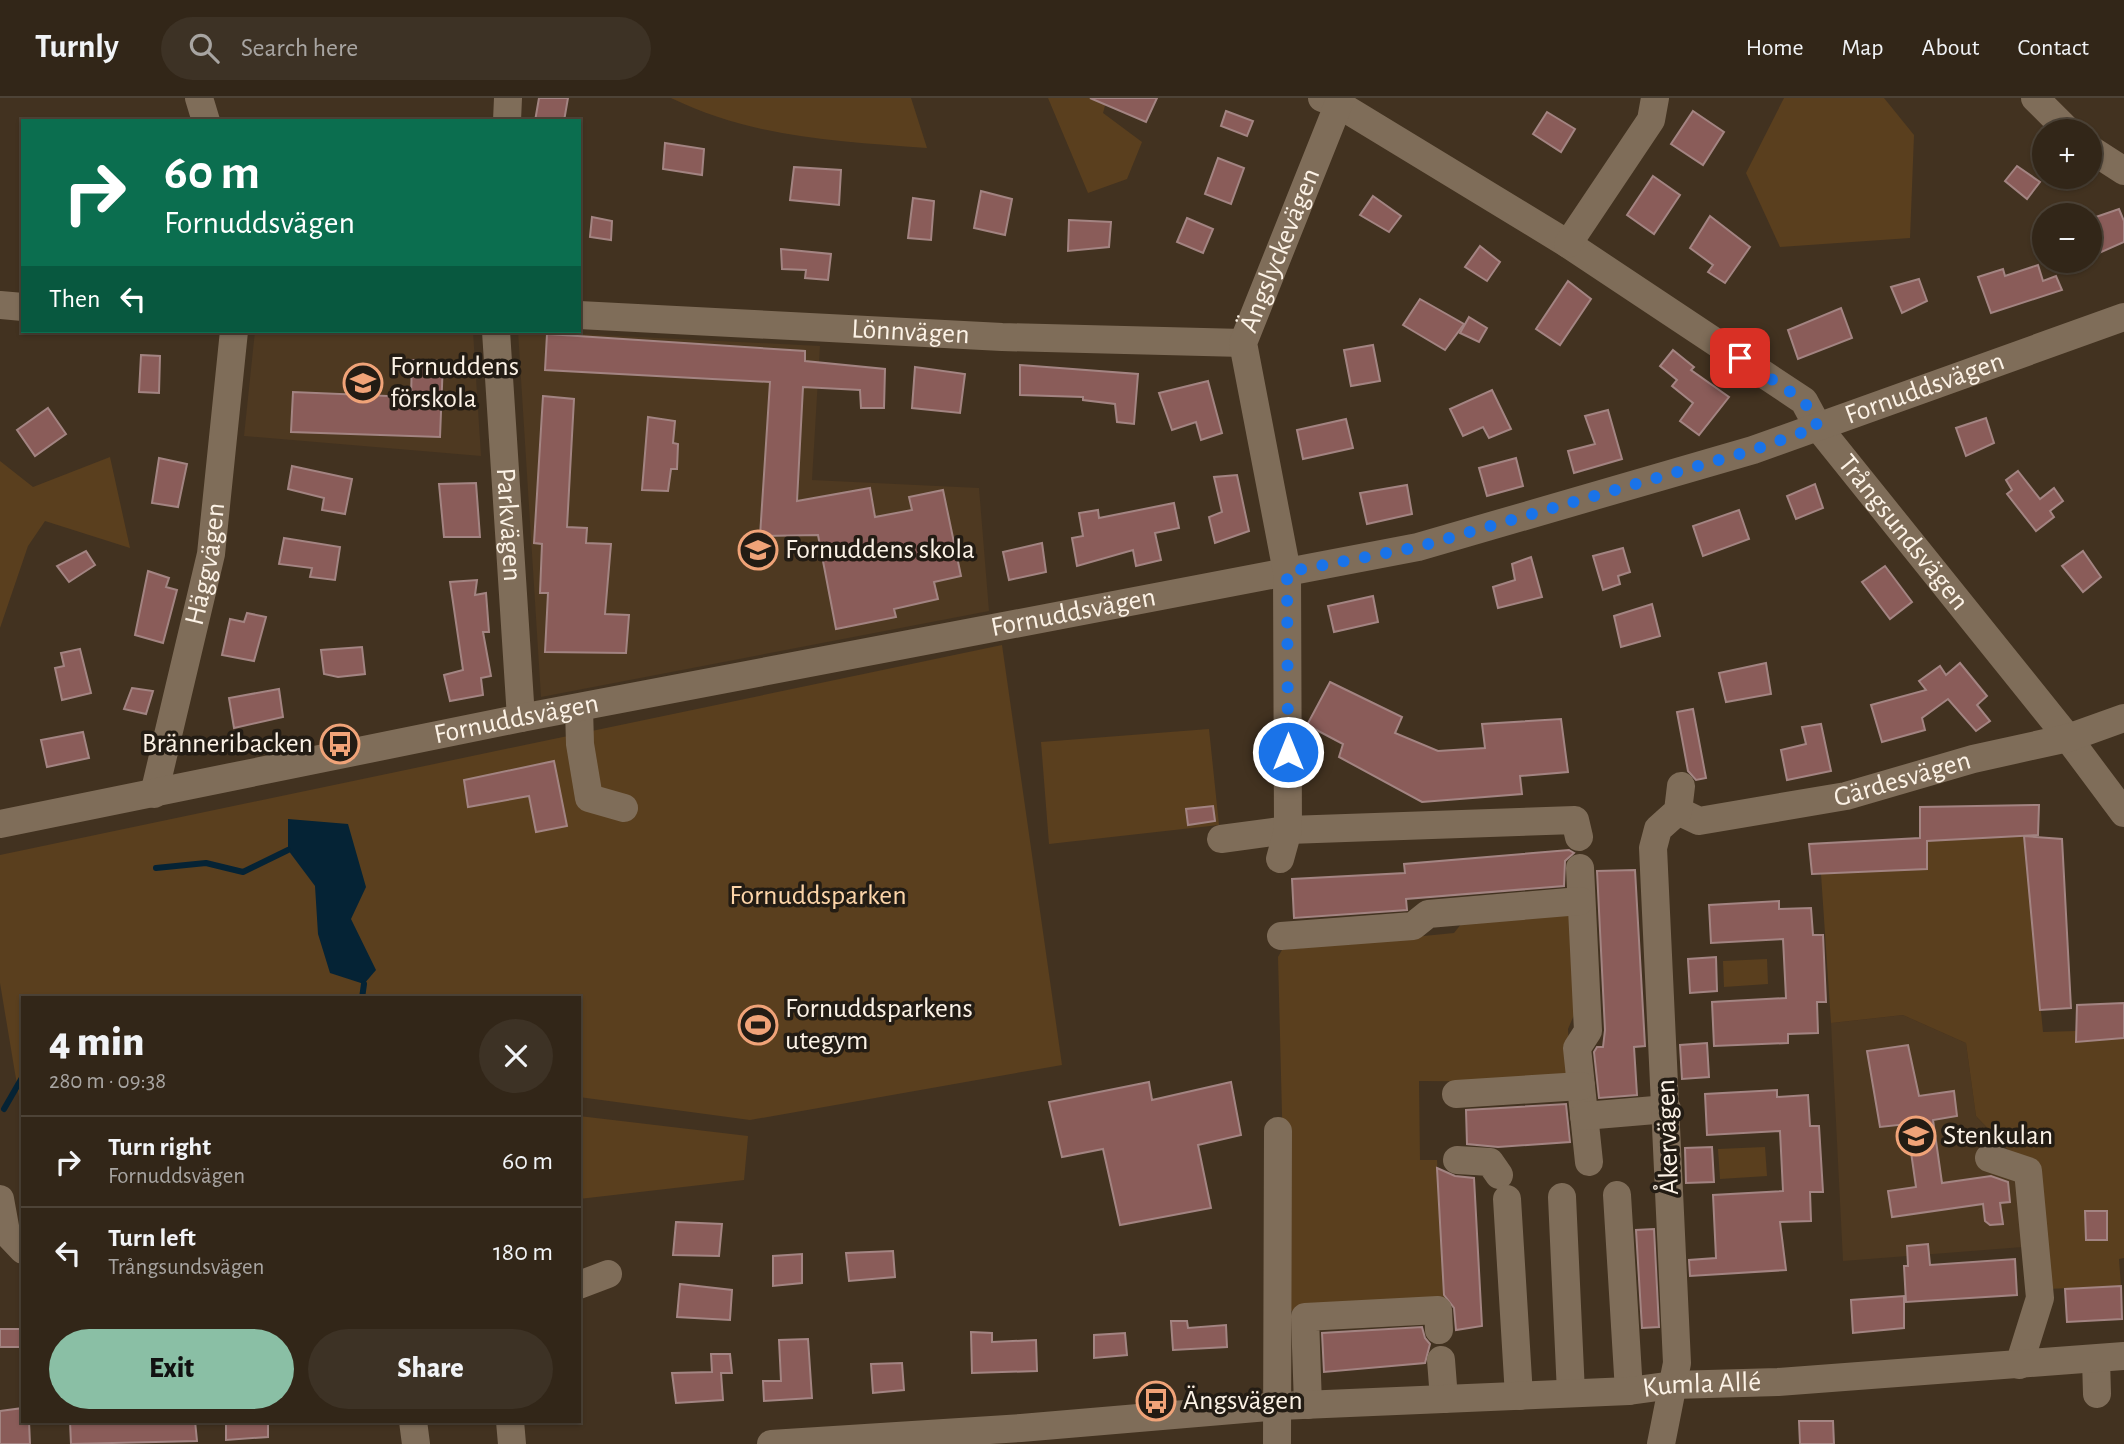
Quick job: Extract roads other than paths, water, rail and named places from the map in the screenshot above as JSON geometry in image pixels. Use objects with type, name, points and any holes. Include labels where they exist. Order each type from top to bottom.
[{"type":"street","points":[[199,98],[205,119]]},
{"type":"street","points":[[506,119],[508,98]]},
{"type":"street","points":[[1567,244],[1651,120],[1655,98]]},
{"type":"street","points":[[2035,98],[2056,119]]},
{"type":"street","name":"Trångsundsvägen","points":[[1334,100],[1567,244],[1804,401],[1818,427],[2068,738],[2124,813]]},
{"type":"street","name":"Ängslyckevägen","points":[[1287,572],[1243,343],[1334,100]]},
{"type":"street","points":[[2102,157],[2124,171]]},
{"type":"street","points":[[0,305],[21,307]]},
{"type":"street","name":"Lönnvägen","points":[[581,315],[1002,337],[1243,343]]},
{"type":"street","name":"Fornuddsvägen","points":[[0,824],[522,718],[1418,547],[1753,450],[2124,317]]},
{"type":"street","name":"Häggvägen","points":[[155,794],[211,554],[234,333]]},
{"type":"street","name":"Parkvägen","points":[[496,333],[522,718]]},
{"type":"street","points":[[1280,859],[1288,830],[1287,572]]},
{"type":"street","points":[[579,708],[580,744],[589,798],[624,808]]},
{"type":"street","name":"Gärdesvägen","points":[[1672,809],[1699,821],[1846,796],[1973,759],[2068,738],[2124,718]]},
{"type":"street","name":"Åkervägen","points":[[1661,1444],[1677,1363],[1653,848],[1672,809]]},
{"type":"street","points":[[1239,837],[1288,830],[1577,828]]},
{"type":"street","points":[[1580,868],[1588,1031],[1577,1048],[1589,1162]]},
{"type":"street","points":[[1281,936],[1413,926],[1427,914],[1580,901]]},
{"type":"street","points":[[1456,1094],[1581,1086]]},
{"type":"street","points":[[1584,1116],[1667,1109]]},
{"type":"street","points":[[1277,1444],[1278,1131]]},
{"type":"street","points":[[1989,1158],[2028,1171],[2040,1298],[2019,1365]]},
{"type":"street","points":[[1457,1160],[1490,1162],[1503,1187],[1519,1395]]},
{"type":"street","points":[[1617,1195],[1629,1391]]},
{"type":"street","points":[[1562,1197],[1571,1393]]},
{"type":"street","points":[[0,1199],[6,1232],[21,1248]]},
{"type":"street","points":[[581,1284],[608,1274]]},
{"type":"street","points":[[1308,1405],[1305,1317],[1438,1310],[1439,1330]]},
{"type":"street","name":"Kumla Allé","points":[[771,1444],[947,1439],[1279,1406],[1629,1391],[1778,1371],[1841,1387],[1959,1379],[2019,1365],[2124,1356]]},
{"type":"street","points":[[2096,1359],[2097,1394]]},
{"type":"street","points":[[1441,1360],[1444,1399]]},
{"type":"street","points":[[414,1423],[416,1444]]},
{"type":"street","points":[[510,1423],[512,1444]]},
{"type":"water","points":[[288,819],[348,824],[366,887],[351,919],[376,970],[364,984],[330,973],[318,934],[315,886],[288,850]]},
{"type":"waterway","points":[[156,868],[206,863],[243,872],[288,850]]},
{"type":"waterway","points":[[362,996],[364,984]]},
{"type":"waterway","points":[[4,1109],[21,1079]]},
{"type":"place","name":"Fornuddens förskola","points":[[363,383]]},
{"type":"place","name":"Fornuddens skola","points":[[758,550]]},
{"type":"place","name":"Bränneribacken","points":[[340,744]]},
{"type":"place","name":"Fornuddsparkens utegym","points":[[758,1025]]},
{"type":"place","name":"Stenkulan","points":[[1916,1136]]},
{"type":"place","name":"Ängsvägen","points":[[1156,1401]]},
{"type":"park label","name":"Fornuddsparken","points":[[818,896]]}]
